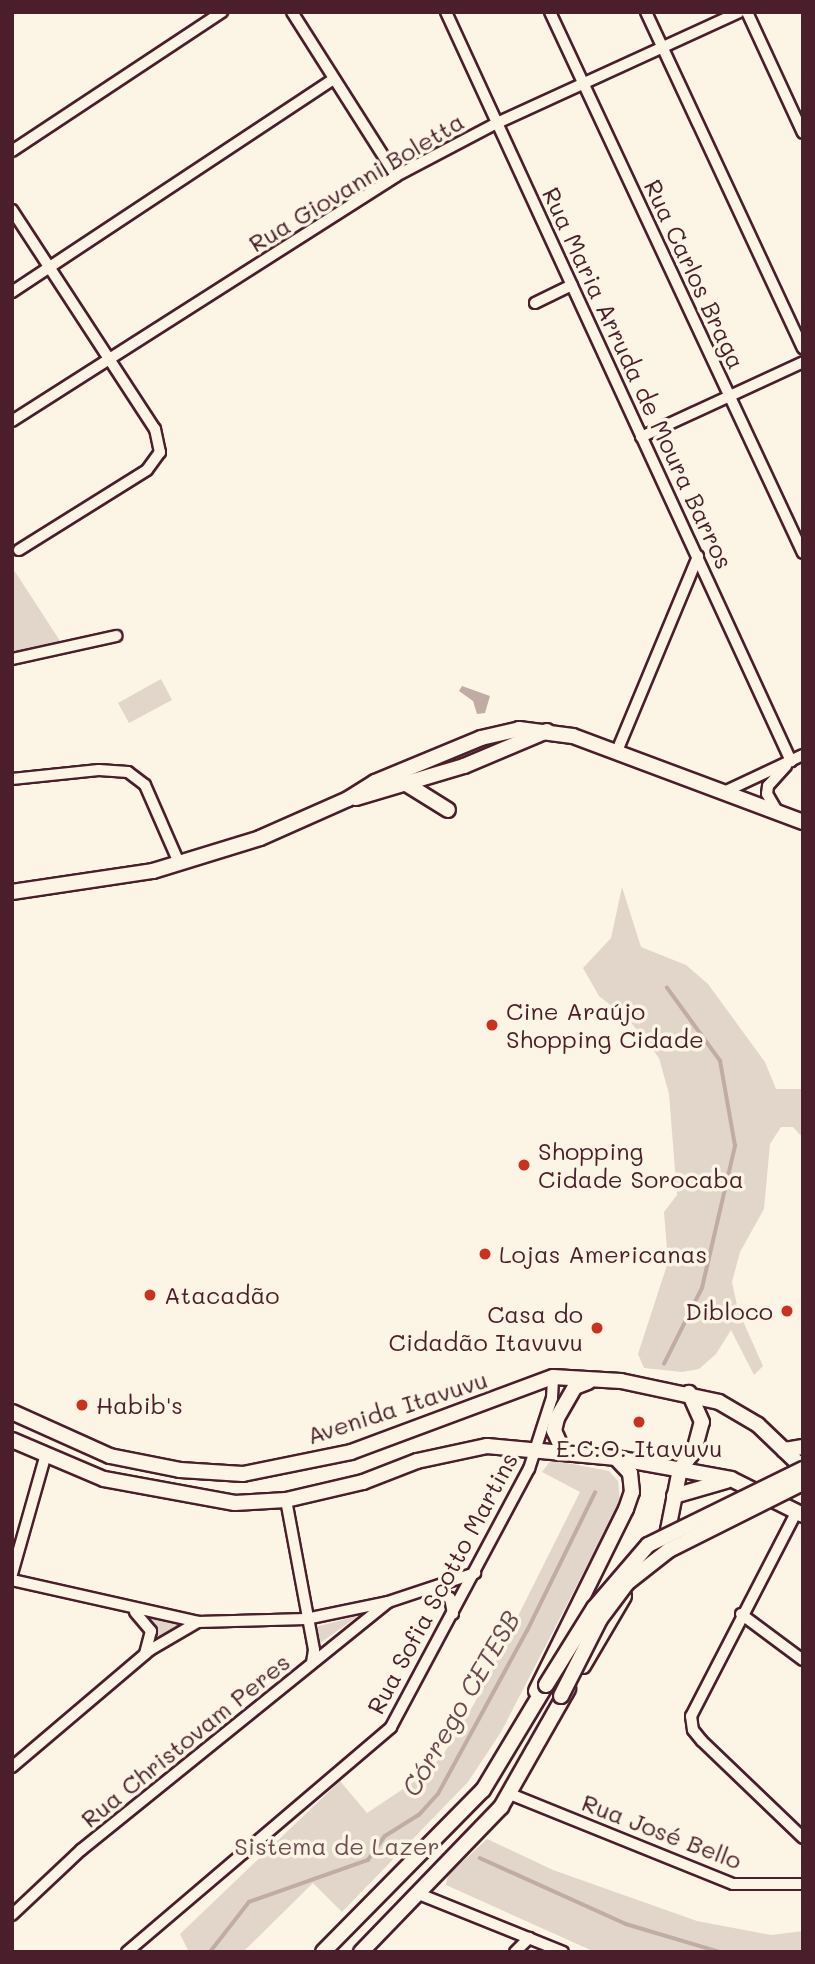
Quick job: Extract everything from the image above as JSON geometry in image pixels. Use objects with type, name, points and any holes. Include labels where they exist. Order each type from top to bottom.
[{"type":"main road","points":[[348,799],[371,776],[519,729],[547,731],[617,751],[803,822]]},
{"type":"main road","points":[[12,892],[89,883],[179,863],[260,838],[348,799],[443,774],[547,731]]},
{"type":"main road","points":[[443,774],[447,759],[463,746]]},
{"type":"main road","points":[[408,785],[448,810]]},
{"type":"main road","name":"Avenida Itavuvu","points":[[12,1412],[42,1429],[110,1456],[180,1470],[243,1474],[351,1452],[553,1377],[600,1380],[689,1393],[739,1412],[803,1468]]},
{"type":"main road","points":[[564,1453],[554,1431],[561,1409],[575,1387],[600,1380]]},
{"type":"main road","points":[[561,1696],[623,1596],[664,1547],[680,1469],[694,1451],[702,1422],[689,1393]]},
{"type":"main road","points":[[42,1429],[45,1457]]},
{"type":"main road","points":[[12,1440],[45,1457],[104,1479],[176,1495],[235,1503],[286,1500],[363,1482],[417,1461],[476,1448],[536,1450],[616,1458],[730,1479],[752,1487],[800,1513]]},
{"type":"main road","points":[[784,1450],[803,1447]]},
{"type":"main road","points":[[651,1464],[681,1459],[694,1451]]},
{"type":"main road","points":[[506,1759],[555,1649],[626,1509],[632,1492],[630,1473],[616,1458]]},
{"type":"main road","points":[[323,1952],[452,1823],[506,1759],[546,1685],[601,1598],[648,1545],[803,1468]]},
{"type":"main road","points":[[674,1496],[730,1479]]},
{"type":"main road","points":[[752,1487],[803,1486]]},
{"type":"main road","points":[[361,1952],[419,1894],[510,1794],[600,1619],[626,1583],[668,1549],[803,1486]]},
{"type":"street","points":[[12,151],[222,12]]},
{"type":"street","points":[[292,12],[396,176]]},
{"type":"street","name":"Rua Maria Arruda de Moura Barros","points":[[446,12],[698,555],[790,761]]},
{"type":"street","name":"Rua Carlos Braga","points":[[550,12],[803,553]]},
{"type":"street","points":[[646,12],[803,348]]},
{"type":"street","name":"Rua Giovanni Boletta","points":[[12,421],[396,176],[497,123],[739,12]]},
{"type":"street","points":[[747,12],[803,133]]},
{"type":"street","points":[[12,292],[334,79]]},
{"type":"street","points":[[12,211],[155,429],[160,452],[147,470],[19,550]]},
{"type":"street","points":[[535,303],[572,285]]},
{"type":"street","points":[[641,437],[803,362]]},
{"type":"street","points":[[617,751],[698,555]]},
{"type":"street","points":[[12,659],[116,636]]},
{"type":"street","points":[[724,792],[803,755]]},
{"type":"street","points":[[777,811],[767,794],[768,786],[790,761]]},
{"type":"street","points":[[12,779],[99,770],[128,772],[145,785],[179,863]]},
{"type":"street","points":[[536,1450],[552,1398],[553,1377]]},
{"type":"street","name":"Rua Sofia Scotto Martins","points":[[127,1952],[391,1727],[453,1614],[536,1450]]},
{"type":"street","points":[[12,1574],[45,1457]]},
{"type":"street","points":[[286,1500],[312,1663]]},
{"type":"street","points":[[800,1513],[741,1614],[691,1716],[692,1730],[803,1838]]},
{"type":"street","points":[[12,1580],[126,1609],[198,1622],[306,1619],[388,1602],[474,1573]]},
{"type":"street","points":[[431,1588],[450,1598],[453,1614]]},
{"type":"street","name":"Rua Christovam Peres","points":[[12,1915],[81,1850],[388,1602]]},
{"type":"street","points":[[126,1609],[149,1623],[151,1640],[145,1654]]},
{"type":"street","points":[[741,1614],[803,1660]]},
{"type":"street","points":[[12,1767],[145,1654],[198,1622]]},
{"type":"street","name":"Rua José Bello","points":[[510,1794],[733,1884],[801,1883]]},
{"type":"street","points":[[419,1894],[563,1952]]},
{"type":"street","points":[[516,1952],[529,1938]]},
{"type":"green space","points":[[12,567],[62,644],[12,653]]},
{"type":"green space","points":[[161,679],[172,700],[129,723],[118,703]]},
{"type":"green space","points":[[622,887],[641,947],[686,965],[708,984],[765,1062],[776,1089],[803,1089],[803,1138],[793,1127],[781,1127],[770,1144],[764,1209],[740,1252],[732,1282],[738,1310],[763,1366],[754,1375],[731,1330],[716,1354],[699,1369],[682,1372],[644,1368],[638,1354],[668,1262],[664,1212],[677,1195],[669,1094],[659,1058],[629,1020],[599,996],[583,968],[611,938]]},
{"type":"green space","name":"Sistema de Lazer","points":[[551,1460],[609,1471],[618,1481],[620,1502],[501,1732],[468,1782],[342,1912],[313,1883],[243,1952],[189,1952],[180,1934],[340,1781],[367,1813],[424,1775],[443,1755],[474,1704],[580,1492],[542,1472]]},
{"type":"green space","points":[[358,1616],[319,1644],[315,1627]]},
{"type":"green space","points":[[151,1618],[186,1626],[155,1640]]},
{"type":"green space","points":[[487,1839],[553,1870],[697,1921],[771,1935],[803,1931],[803,1952],[595,1952],[446,1885],[448,1875]]},
{"type":"shaded area","points":[[462,686],[490,696],[485,713],[477,714],[473,701],[459,691]]},
{"type":"waterway","name":"Córrego CETESB","points":[[664,1364],[702,1288],[735,1146],[720,1061],[667,988]]},
{"type":"waterway","name":"Córrego CETESB","points":[[210,1952],[249,1902],[368,1860],[385,1836],[419,1815],[438,1794],[527,1631],[595,1493]]},
{"type":"waterway","points":[[480,1858],[626,1924],[720,1952]]},
{"type":"place","name":"Cine Araújo Shopping Cidade","points":[[492,1025]]},
{"type":"place","name":"Shopping Cidade Sorocaba","points":[[524,1165]]},
{"type":"place","name":"Lojas Americanas","points":[[485,1254]]},
{"type":"place","name":"Atacadão","points":[[150,1295]]},
{"type":"place","name":"Dibloco","points":[[787,1311]]},
{"type":"place","name":"Casa do Cidadão Itavuvu","points":[[597,1328]]},
{"type":"place","name":"Habib's","points":[[82,1405]]},
{"type":"place","name":"E.C.O. Itavuvu","points":[[639,1422]]}]
